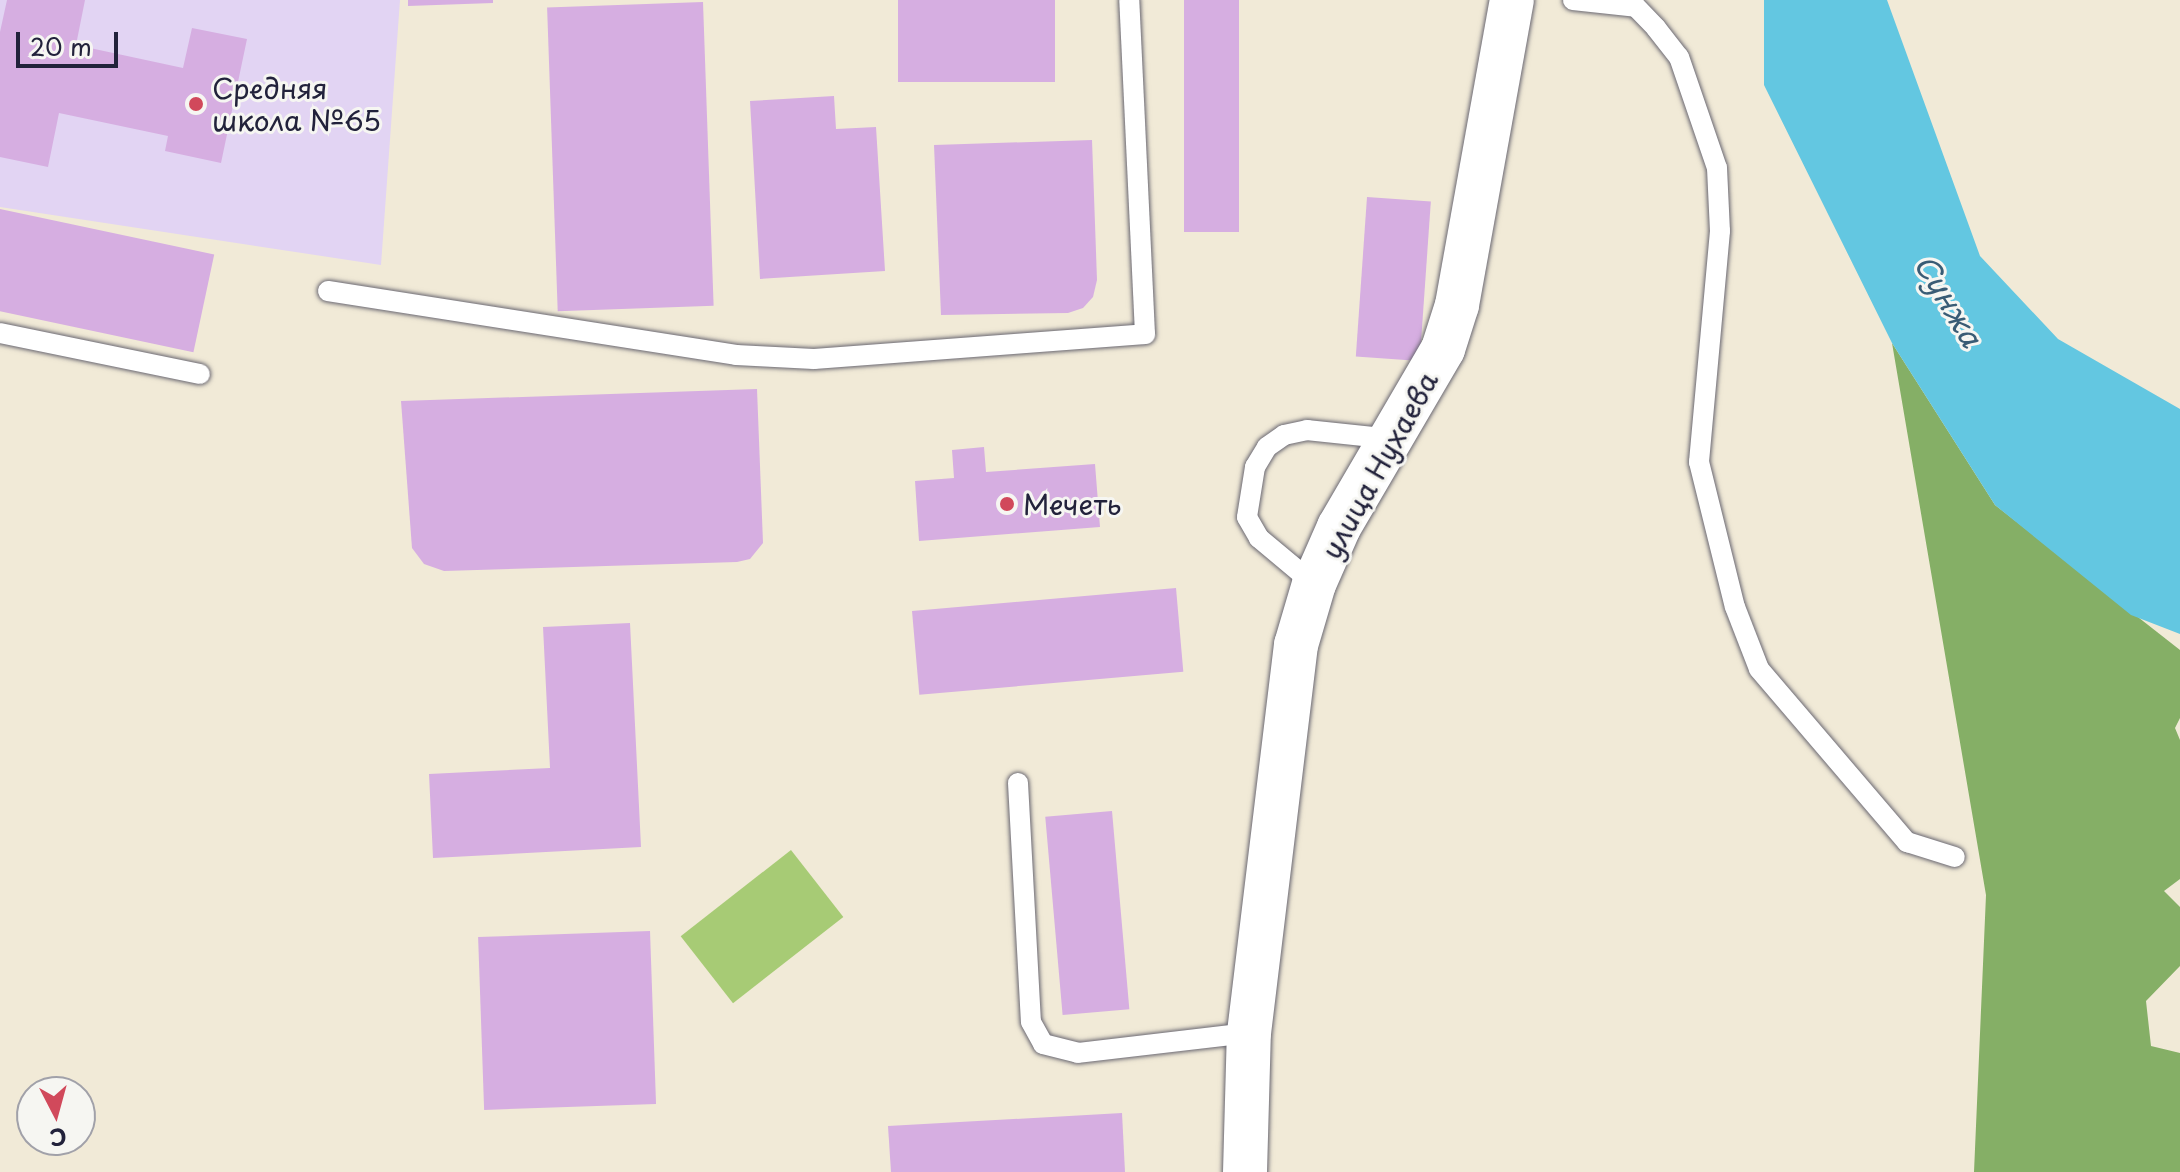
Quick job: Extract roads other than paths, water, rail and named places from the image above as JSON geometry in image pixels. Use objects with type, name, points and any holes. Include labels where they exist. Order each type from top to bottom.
[{"type":"street","name":"улица Нухаева","points":[[1245,1172],[1249,1033],[1296,645],[1314,584],[1339,527],[1443,349],[1457,305],[1512,0]]},
{"type":"lane","points":[[328,291],[752,356],[814,359],[1145,334],[1129,0]]},
{"type":"lane","points":[[1573,0],[1636,7],[1656,28],[1679,57],[1717,168],[1720,231],[1699,462],[1735,607],[1759,669],[1907,842],[1955,857]]},
{"type":"lane","points":[[0,333],[200,374]]},
{"type":"lane","points":[[1314,584],[1259,538],[1247,517],[1255,467],[1276,441],[1307,430],[1392,439]]},
{"type":"lane","points":[[1018,783],[1031,1022],[1043,1044],[1078,1053],[1249,1033]]},
{"type":"water","name":"Сунжа","points":[[1764,0],[1887,0],[1980,256],[2058,339],[2180,409],[2180,634],[2131,615],[1995,505],[1892,343],[1764,85]]},
{"type":"place","name":"Средняя школа №65","points":[[196,104]]},
{"type":"place","name":"Мечеть","points":[[1007,504]]}]
